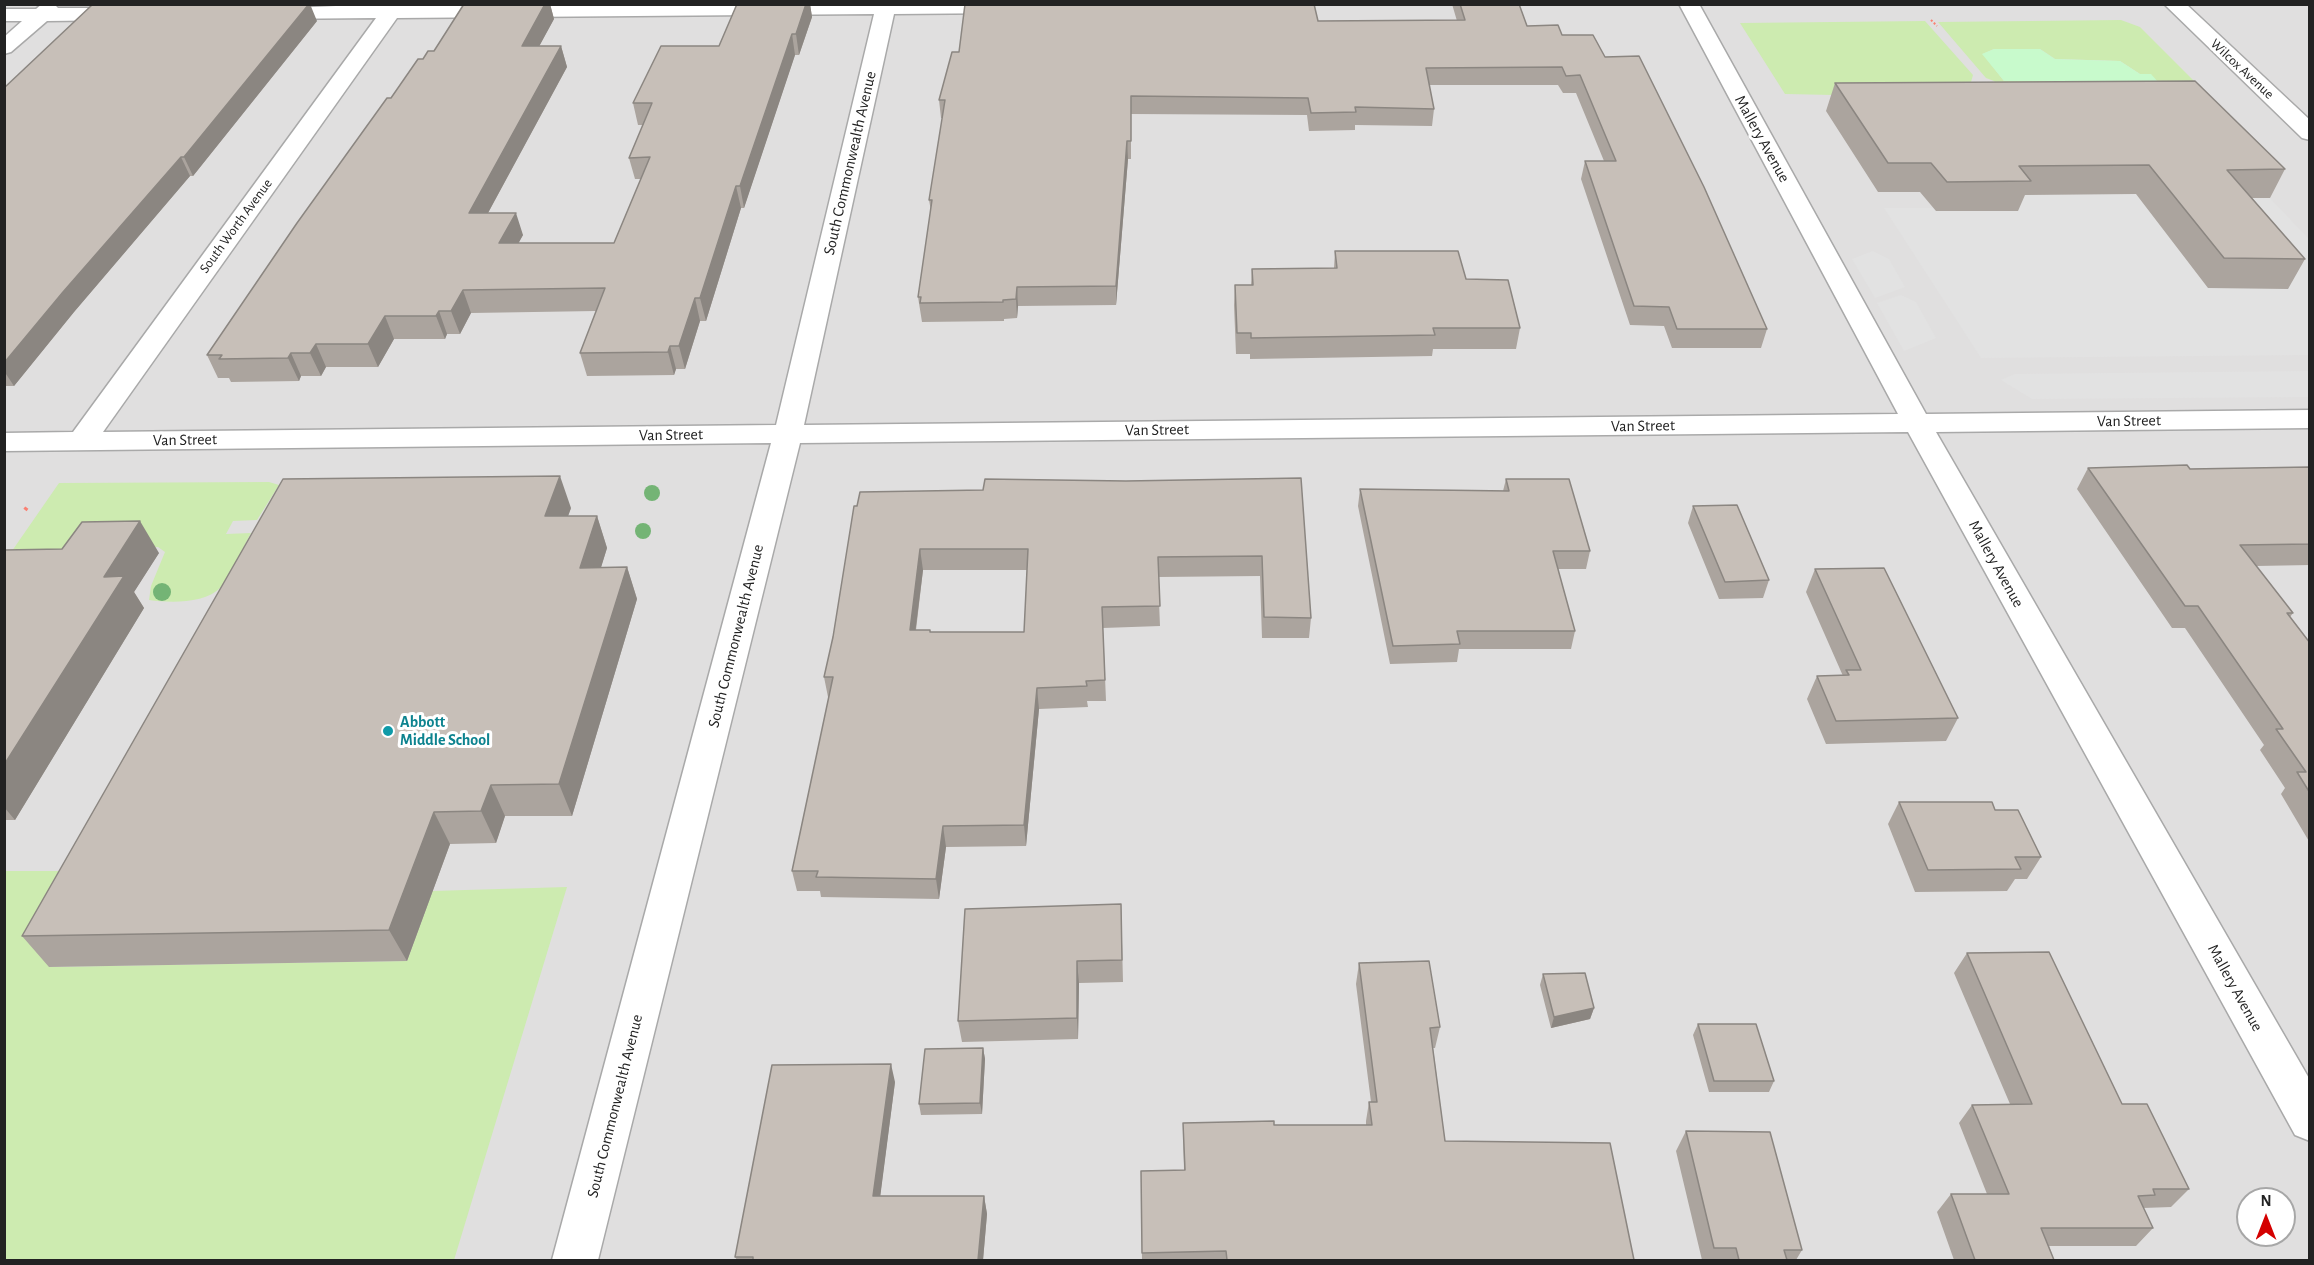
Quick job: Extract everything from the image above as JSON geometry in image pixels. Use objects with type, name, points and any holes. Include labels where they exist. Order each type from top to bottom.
[{"type":"street","name":"Mallery Avenue","points":[[1689,4],[1917,423],[2310,1121]]},
{"type":"street","name":"Wilcox Avenue","points":[[2174,4],[2310,133]]},
{"type":"street","name":"South Commonwealth Avenue","points":[[575,1260],[788,434],[885,6]]},
{"type":"street","points":[[247,13],[394,8],[1027,7]]},
{"type":"street","name":"South Worth Avenue","points":[[82,441],[394,8]]},
{"type":"street","points":[[4,48],[48,10]]},
{"type":"street","points":[[4,15],[48,10],[153,14]]},
{"type":"street","name":"Van Street","points":[[4,442],[2310,419]]},
{"type":"path","points":[[1931,20],[1937,26]]},
{"type":"shaded area","points":[[5,5],[2309,5],[2309,1260],[5,1260]]},
{"type":"shaded area","points":[[2002,189],[2156,194],[2176,199],[2270,198],[2309,239],[2309,355],[1981,358],[1884,208],[1933,208],[1936,211],[2018,211]]},
{"type":"shaded area","points":[[1873,251],[1889,259],[1905,287],[1875,298],[1852,259]]},
{"type":"shaded area","points":[[1901,295],[1916,302],[1936,338],[1904,351],[1877,303]]},
{"type":"shaded area","points":[[2309,371],[2309,397],[2032,399],[2001,380],[2015,374]]},
{"type":"green space","points":[[2121,20],[2140,27],[2217,104],[1999,88],[1994,81],[1986,78],[1938,22]],"holes":[[[1994,49],[2040,49],[2055,59],[2120,61],[2140,74],[2107,87],[2073,81],[2004,81],[1983,54]]]},
{"type":"green space","points":[[1925,21],[1973,75],[1971,82],[1973,85],[1833,95],[1785,94],[1740,23]]},
{"type":"green space","points":[[1994,49],[2040,49],[2055,59],[2120,61],[2140,74],[2151,74],[2167,92],[2107,87],[2073,81],[2004,81],[1982,54]]},
{"type":"green space","points":[[269,482],[279,485],[257,520],[233,521],[226,534],[251,533],[226,581],[214,593],[206,597],[177,602],[149,600],[151,586],[165,552],[158,547],[105,550],[5,561],[59,483]]},
{"type":"green space","points":[[4,871],[102,871],[50,967],[407,961],[432,891],[567,887],[454,1260],[5,1260]]},
{"type":"building","points":[[309,4],[184,157],[181,157],[63,292],[4,363],[4,88],[92,5]]},
{"type":"building","points":[[464,4],[545,4],[522,46],[561,46],[469,213],[516,213],[499,243],[614,243],[650,157],[629,158],[652,103],[633,103],[661,46],[719,46],[737,4],[806,4],[796,34],[792,34],[740,186],[736,186],[700,298],[695,298],[679,346],[670,346],[668,352],[580,353],[605,288],[463,290],[451,311],[439,311],[436,316],[385,316],[368,344],[316,344],[310,353],[291,353],[288,358],[219,359],[222,355],[207,355],[297,223],[387,98],[391,98],[418,59],[423,59],[428,51],[434,51]]},
{"type":"building","points":[[965,4],[1314,4],[1318,21],[1465,20],[1460,4],[1519,4],[1527,26],[1558,25],[1562,35],[1593,35],[1605,57],[1639,56],[1704,187],[1767,329],[1677,329],[1669,307],[1634,306],[1585,161],[1616,161],[1580,75],[1566,76],[1562,67],[1426,68],[1434,109],[1355,107],[1356,112],[1311,113],[1308,98],[1131,96],[1131,141],[1127,141],[1116,286],[1017,287],[1016,299],[1003,300],[1003,302],[920,303],[921,297],[918,297],[932,200],[929,200],[945,100],[939,100],[952,52],[959,52]]},
{"type":"building","points":[[2195,81],[2285,169],[2227,170],[2305,259],[2224,258],[2149,165],[2019,166],[2031,181],[1947,182],[1931,163],[1888,163],[1835,83]]},
{"type":"building","points":[[1335,251],[1458,251],[1466,279],[1508,280],[1520,328],[1433,328],[1435,335],[1251,338],[1251,333],[1237,333],[1235,285],[1253,285],[1252,269],[1337,268]]},
{"type":"building","points":[[2187,465],[2190,469],[2310,467],[2310,544],[2240,545],[2293,613],[2287,613],[2310,643],[2310,793],[2297,772],[2306,772],[2276,729],[2283,729],[2198,606],[2185,606],[2088,468]]},
{"type":"building","name":"Abbott Middle School","points":[[560,476],[545,516],[597,516],[580,568],[627,567],[559,784],[491,785],[481,811],[434,812],[389,930],[22,936],[283,479]]},
{"type":"building","points":[[1301,478],[1311,618],[1264,617],[1262,556],[1158,557],[1160,606],[1102,607],[1105,680],[1086,681],[1087,686],[1037,688],[1024,825],[943,826],[936,879],[816,877],[818,871],[792,871],[833,677],[824,677],[833,637],[854,506],[857,506],[860,492],[983,490],[985,479],[1126,481]],"holes":[[[920,549],[1028,549],[1024,632],[910,630]]]},
{"type":"building","points":[[1506,479],[1569,479],[1590,551],[1553,551],[1575,631],[1457,631],[1460,644],[1393,646],[1360,489],[1509,491]]},
{"type":"building","points":[[1737,505],[1769,580],[1725,582],[1693,506]]},
{"type":"building","points":[[140,521],[104,577],[124,576],[4,765],[4,550],[62,549],[82,522]]},
{"type":"building","points":[[1884,568],[1958,718],[1836,721],[1817,676],[1849,675],[1846,670],[1861,670],[1815,569]]},
{"type":"building","points":[[1899,802],[1992,802],[1995,810],[2018,810],[2041,857],[2015,857],[2021,869],[1928,870]]},
{"type":"building","points":[[1121,904],[1122,960],[1077,961],[1077,1018],[958,1021],[965,909]]},
{"type":"building","points":[[2049,952],[2122,1104],[2147,1104],[2189,1189],[2153,1189],[2155,1195],[2138,1196],[2153,1228],[2041,1228],[2054,1260],[1975,1260],[1951,1194],[2009,1194],[1972,1105],[2032,1104],[1967,953]]},
{"type":"building","points":[[1429,961],[1440,1027],[1430,1028],[1445,1141],[1610,1143],[1634,1260],[1227,1260],[1226,1251],[1142,1253],[1141,1171],[1185,1170],[1183,1123],[1274,1121],[1274,1125],[1372,1125],[1369,1102],[1377,1102],[1359,963]]},
{"type":"building","points":[[1585,973],[1594,1008],[1554,1017],[1543,974]]},
{"type":"building","points":[[1698,1024],[1756,1024],[1774,1081],[1714,1081]]},
{"type":"building","points":[[983,1048],[980,1103],[919,1104],[925,1049]]},
{"type":"building","points":[[891,1064],[873,1196],[984,1196],[978,1260],[753,1260],[753,1257],[735,1257],[772,1065]]},
{"type":"building","points":[[1686,1131],[1770,1132],[1802,1250],[1784,1250],[1787,1260],[1739,1260],[1736,1248],[1714,1248]]},
{"type":"place","name":"Abbott Middle School","points":[[388,731]]}]
